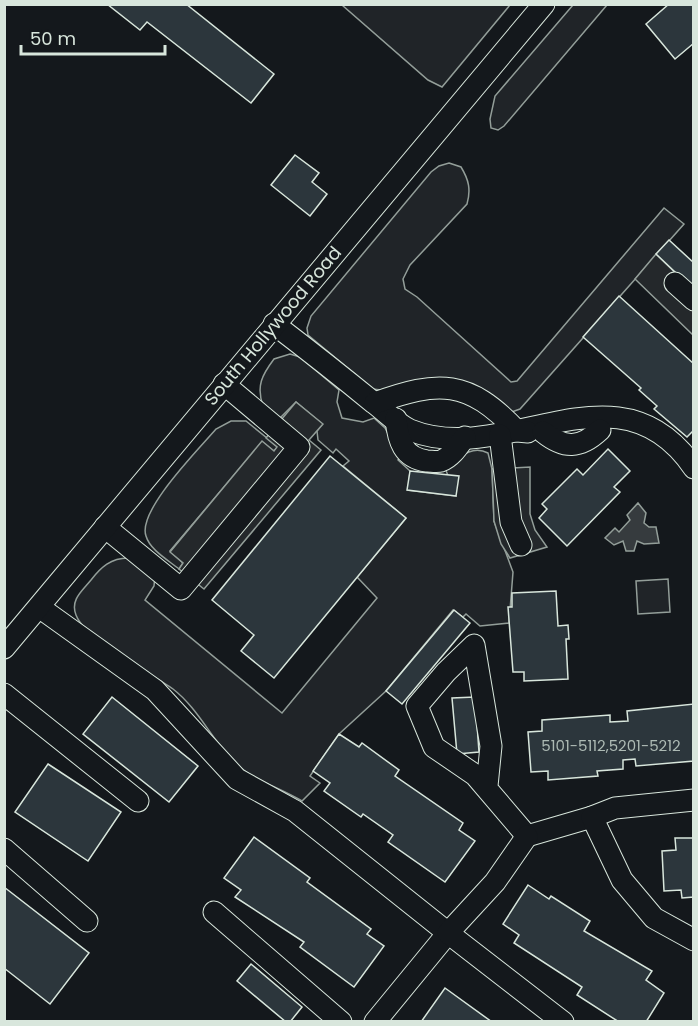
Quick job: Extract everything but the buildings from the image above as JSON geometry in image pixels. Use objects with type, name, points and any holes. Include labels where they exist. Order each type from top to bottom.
[{"type":"street","name":"South Hollywood Road","points":[[4,648],[544,4]]},
{"type":"street","points":[[675,283],[693,300]]},
{"type":"street","points":[[274,324],[409,430],[444,437],[600,430],[657,441],[682,450]]},
{"type":"street","points":[[105,527],[181,589],[299,447],[224,384]]},
{"type":"street","points":[[375,403],[432,387],[455,388],[497,410],[508,433],[504,483],[511,522],[521,545]]},
{"type":"street","points":[[508,433],[585,416],[628,420],[651,427],[682,450],[693,468]]},
{"type":"street","points":[[39,607],[155,690],[237,779],[295,811],[559,1020]]},
{"type":"street","points":[[487,786],[491,746],[474,645],[446,672],[417,706],[434,747],[487,786],[527,836]]},
{"type":"street","points":[[4,694],[138,801]]},
{"type":"street","points":[[375,1022],[448,933],[495,882],[527,836],[592,818],[615,808],[693,800]]},
{"type":"street","points":[[592,818],[622,880],[654,918],[693,940]]},
{"type":"street","points":[[4,849],[87,921]]},
{"type":"street","points":[[214,912],[341,1022]]},
{"type":"shaded area","points":[[342,5],[510,5],[442,87],[428,80]]},
{"type":"shaded area","points":[[573,5],[607,5],[504,126],[498,130],[491,128],[490,119],[495,96]]},
{"type":"shaded area","points":[[449,163],[461,167],[466,176],[469,190],[467,204],[410,265],[403,279],[405,289],[417,297],[511,382],[517,381],[664,208],[684,224],[520,409],[509,413],[499,405],[373,389],[308,335],[307,328],[311,316],[431,172]]},
{"type":"shaded area","points":[[656,254],[693,290],[693,335],[635,279]]},
{"type":"shaded area","points":[[290,354],[300,357],[339,390],[337,402],[342,418],[363,422],[374,418],[385,428],[400,457],[398,460],[410,471],[408,490],[456,496],[445,468],[470,451],[488,453],[492,469],[494,521],[513,572],[509,623],[480,626],[466,614],[463,617],[453,610],[386,691],[339,734],[310,776],[320,783],[302,801],[255,778],[238,765],[184,698],[105,646],[82,625],[75,610],[78,596],[99,571],[111,562],[128,558],[155,576],[154,586],[145,600],[282,713],[377,598],[357,577],[406,518],[343,466],[349,461],[336,449],[333,453],[318,440],[317,431],[322,424],[296,402],[280,418],[263,406],[260,387],[266,370],[274,359]]},
{"type":"shaded area","points":[[296,402],[323,424],[309,440],[321,450],[204,589],[179,569],[183,563],[170,552],[262,441],[274,451],[277,447],[266,438]]},
{"type":"shaded area","points":[[231,421],[246,421],[278,447],[274,451],[262,442],[170,551],[183,563],[179,569],[151,546],[146,536],[146,525],[160,496],[184,465],[216,429]]},
{"type":"shaded area","points":[[530,467],[530,514],[535,530],[547,547],[510,558],[501,544],[494,521],[492,469]]},
{"type":"shaded area","points":[[638,503],[646,513],[644,523],[649,527],[656,527],[659,543],[644,544],[637,541],[634,551],[626,551],[623,541],[614,545],[605,538],[615,528],[619,532],[630,520],[627,515]]},
{"type":"shaded area","points":[[668,579],[670,612],[638,614],[636,581]]}]
